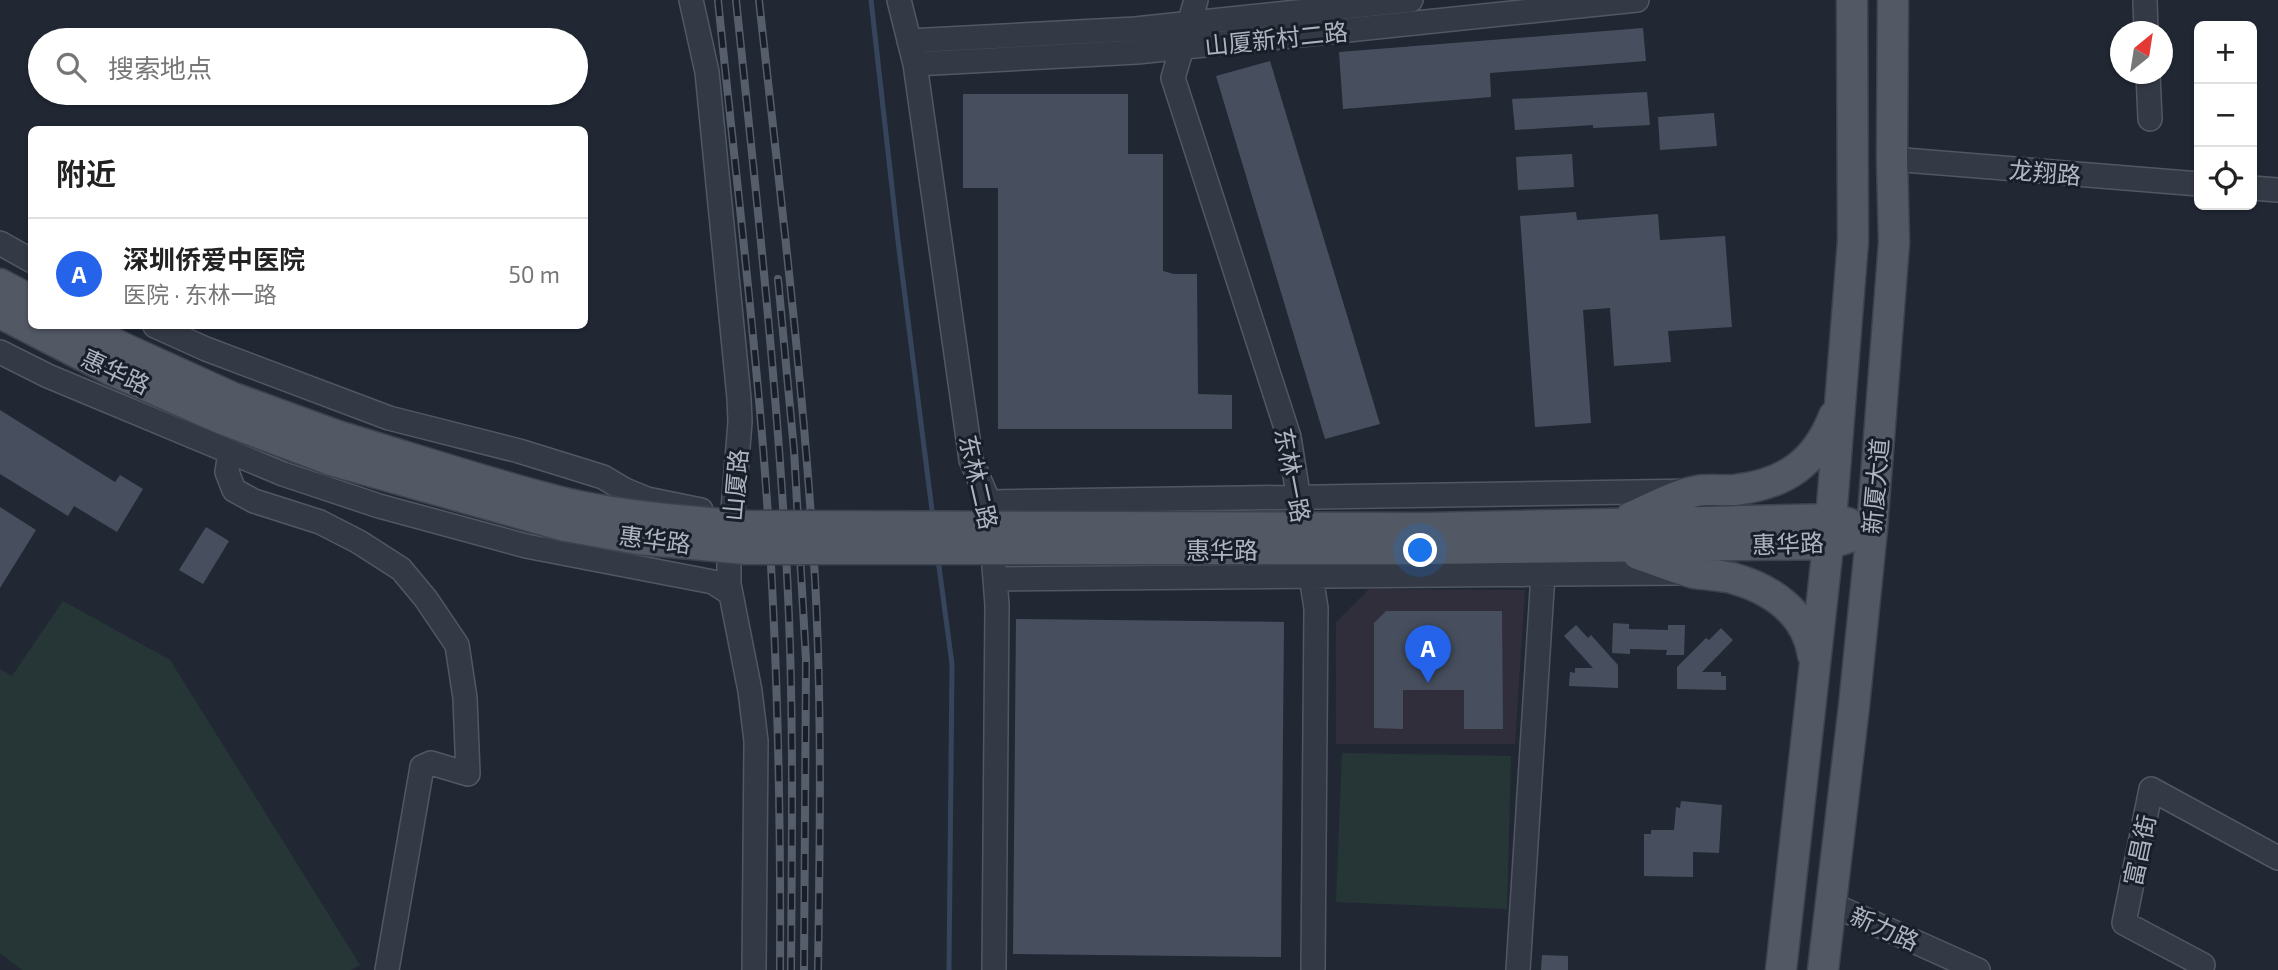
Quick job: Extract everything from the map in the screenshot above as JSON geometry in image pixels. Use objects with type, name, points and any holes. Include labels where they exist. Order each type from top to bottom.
[{"type":"main road","name":"新厦大道","points":[[1782,970],[1829,532],[1853,241],[1852,0]]},
{"type":"main road","name":"新厦大道","points":[[1823,970],[1872,529],[1894,243],[1893,0]]},
{"type":"main road","points":[[0,284],[28,299]]},
{"type":"main road","name":"惠华路","points":[[0,313],[28,327]]},
{"type":"main road","name":"惠华路","points":[[31,329],[111,370],[222,419],[335,448],[565,526],[638,539],[746,549],[1829,532],[1872,529]]},
{"type":"main road","name":"惠华路","points":[[85,329],[335,448]]},
{"type":"main road","points":[[1614,535],[1696,491],[1733,490],[1765,485],[1791,474],[1812,455],[1828,431],[1840,400]]},
{"type":"main road","points":[[1614,535],[1695,573],[1730,578],[1759,587],[1784,603],[1801,621],[1811,643],[1815,667]]},
{"type":"street","name":"山厦路","points":[[691,0],[707,72],[739,398],[740,422],[729,559],[730,593],[750,691],[755,741],[754,970]]},
{"type":"street","name":"东林二路","points":[[899,0],[915,64],[971,460],[989,502],[995,579],[997,694],[994,970]]},
{"type":"street","name":"东林一路","points":[[1196,0],[1173,78],[1289,437],[1317,608],[1313,970]]},
{"type":"street","name":"山厦新村二路","points":[[909,41],[1135,29],[1411,0]]},
{"type":"street","name":"山厦新村二路","points":[[915,64],[1137,52],[1637,0]]},
{"type":"street","points":[[1836,0],[1852,30]]},
{"type":"street","points":[[2145,0],[2146,21]]},
{"type":"street","points":[[2148,84],[2150,119]]},
{"type":"street","name":"龙翔路","points":[[1892,159],[2194,184]]},
{"type":"street","points":[[2257,188],[2278,190]]},
{"type":"street","points":[[0,243],[28,259]]},
{"type":"street","points":[[162,329],[206,349],[389,418],[519,451],[581,470],[603,477],[647,499],[732,518]]},
{"type":"street","points":[[0,352],[48,376],[283,474],[379,506],[526,546],[713,582],[730,593]]},
{"type":"street","points":[[230,452],[227,472],[234,490],[254,500],[320,522],[359,542],[401,569],[426,599],[457,646],[466,698],[468,774],[431,763],[422,767],[387,970]]},
{"type":"street","points":[[989,502],[1696,491],[1733,533],[1695,573],[995,579]]},
{"type":"street","points":[[1518,970],[1543,574]]},
{"type":"street","name":"富昌街","points":[[2203,965],[2124,923],[2151,789],[2278,858]]},
{"type":"street","name":"新力路","points":[[1831,904],[1978,970]]},
{"type":"shaded area","points":[[1369,589],[1525,590],[1515,744],[1336,744],[1336,622]]},
{"type":"shaded area","points":[[63,601],[170,660],[360,965],[351,970],[22,970],[0,953],[0,669],[12,676]]},
{"type":"shaded area","points":[[1342,753],[1511,756],[1507,909],[1336,902]]},
{"type":"building","points":[[1643,28],[1646,61],[1490,73],[1491,97],[1343,109],[1339,52]]},
{"type":"building","points":[[1270,61],[1380,424],[1325,439],[1216,76]]},
{"type":"building","points":[[1647,92],[1650,125],[1593,128],[1593,125],[1515,130],[1512,99]]},
{"type":"building","points":[[963,94],[1128,94],[1128,154],[1163,154],[1163,271],[1197,274],[1198,394],[1232,395],[1232,429],[998,429],[998,188],[963,188]]},
{"type":"building","points":[[1714,113],[1717,146],[1660,150],[1658,117]]},
{"type":"building","points":[[1572,154],[1574,187],[1518,190],[1516,157]]},
{"type":"building","points":[[1576,212],[1577,220],[1658,214],[1660,240],[1725,236],[1732,327],[1668,331],[1671,362],[1614,366],[1610,308],[1583,310],[1591,423],[1535,427],[1520,216]]},
{"type":"building","points":[[0,410],[115,482],[120,475],[143,489],[117,532],[74,506],[68,516],[0,474]]},
{"type":"building","points":[[0,507],[36,530],[0,588]]},
{"type":"building","points":[[206,527],[229,541],[203,584],[179,570]]},
{"type":"building","points":[[1386,611],[1502,611],[1503,729],[1464,729],[1464,690],[1403,690],[1403,729],[1374,728],[1374,623]]},
{"type":"building","points":[[1016,619],[1284,622],[1281,957],[1013,954]]},
{"type":"building","points":[[1613,623],[1629,624],[1629,629],[1668,630],[1668,625],[1685,625],[1684,655],[1666,655],[1667,650],[1630,649],[1630,654],[1612,653]]},
{"type":"building","points":[[1576,625],[1588,638],[1591,635],[1618,665],[1618,688],[1569,686],[1570,672],[1575,673],[1575,668],[1593,668],[1564,636]]},
{"type":"building","points":[[1721,628],[1733,640],[1702,672],[1721,672],[1721,676],[1726,676],[1726,690],[1677,689],[1677,667],[1706,638],[1709,640]]},
{"type":"building","points":[[1681,801],[1722,805],[1719,853],[1693,852],[1693,877],[1644,876],[1644,834],[1651,834],[1651,830],[1674,830],[1676,807],[1680,808]]},
{"type":"building","points":[[1542,955],[1568,956],[1568,970],[1541,970]]},
{"type":"waterway","points":[[871,0],[933,518]]},
{"type":"waterway","points":[[938,559],[952,664],[949,970]]},
{"type":"railway","points":[[718,0],[753,335],[768,512],[777,708],[780,970]]},
{"type":"railway","points":[[736,0],[772,358],[783,502],[792,722],[791,970]]},
{"type":"railway","points":[[759,0],[798,361],[815,579],[820,726],[818,970]]},
{"type":"railway","points":[[778,279],[794,450],[806,660],[804,970]]},
{"type":"place","name":"深圳侨爱中医院","points":[[1428,683]]}]
